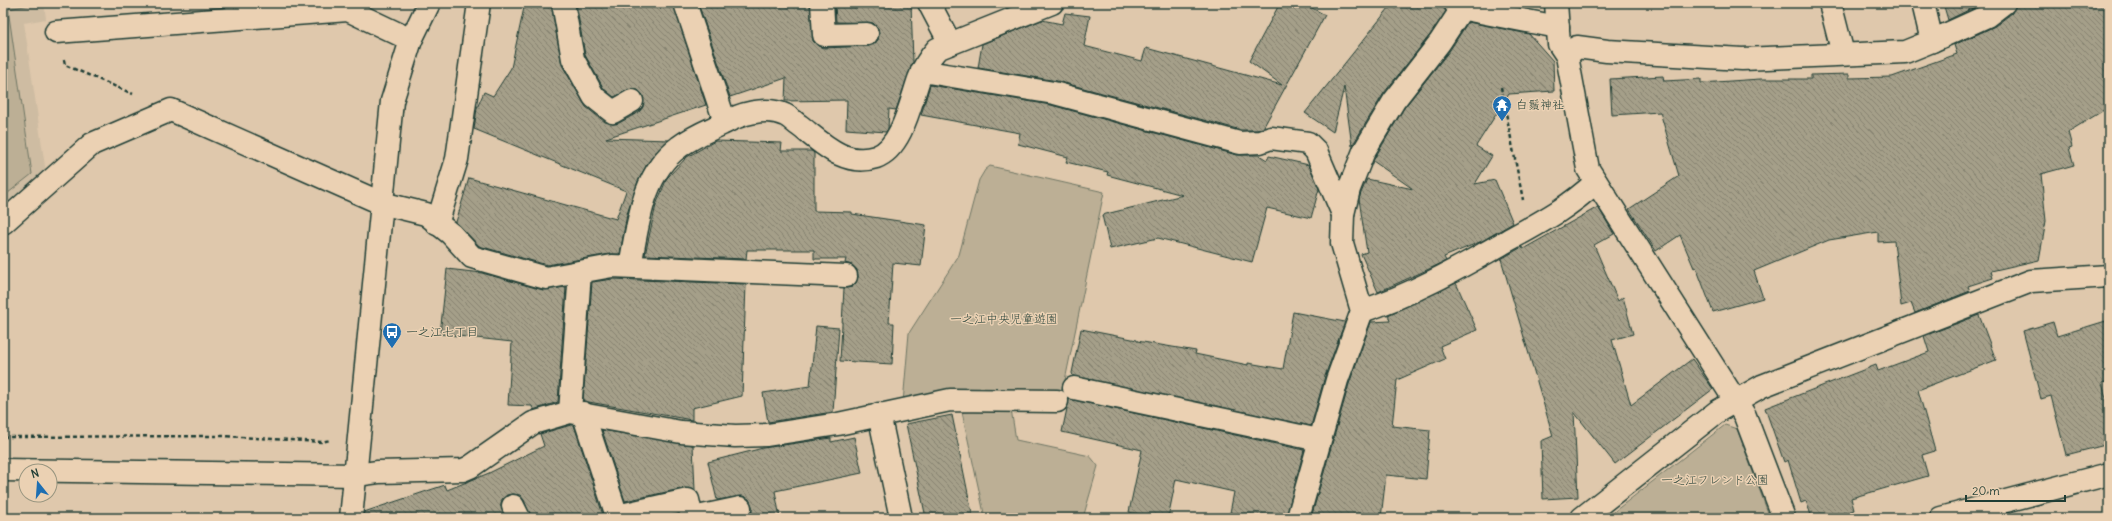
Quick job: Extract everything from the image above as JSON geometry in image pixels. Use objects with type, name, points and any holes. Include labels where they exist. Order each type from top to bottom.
[{"type":"street","points":[[352,518],[381,203],[392,101],[411,40],[428,3]]},
{"type":"street","points":[[437,224],[457,159],[479,3]]},
{"type":"street","points":[[563,3],[573,59],[594,97],[613,112],[632,101]]},
{"type":"street","points":[[685,3],[725,122]]},
{"type":"street","points":[[822,3],[824,35],[867,34]]},
{"type":"street","points":[[929,3],[950,43]]},
{"type":"street","points":[[630,266],[642,202],[660,166],[678,147],[725,122],[750,112],[785,115],[837,154],[848,159],[856,160],[878,157],[899,135],[922,71],[928,59],[938,49],[1052,3]]},
{"type":"street","points":[[1556,3],[1559,44],[1567,56],[1588,169],[1745,416],[1784,518]]},
{"type":"street","points":[[1830,3],[1843,54]]},
{"type":"street","points":[[1923,3],[1932,42]]},
{"type":"street","points":[[1298,518],[1319,440],[1348,346],[1362,311],[1342,243],[1343,214],[1349,189],[1364,151],[1394,101],[1440,42],[1459,5],[1470,10],[1558,27]]},
{"type":"street","points":[[1567,56],[1577,47],[1607,52],[1742,59],[1905,52],[1932,42],[1994,6]]},
{"type":"street","points":[[56,32],[348,10],[411,40]]},
{"type":"street","points":[[922,71],[1054,93],[1240,144],[1260,142],[1272,138],[1308,143],[1316,151],[1343,214]]},
{"type":"street","points":[[3,223],[92,144],[171,110],[381,203],[426,214],[451,234],[472,257],[546,278],[612,266],[846,276]]},
{"type":"street","points":[[1362,311],[1408,293],[1449,274],[1576,201],[1596,182]]},
{"type":"street","points":[[580,272],[576,412],[617,516],[688,500],[692,518],[740,508]]},
{"type":"street","points":[[1582,518],[1718,411],[1762,386],[2031,281],[2109,276]]},
{"type":"street","points":[[1074,388],[1319,440]]},
{"type":"street","points":[[3,470],[356,475],[378,472],[463,470],[470,467],[533,423],[576,412],[681,432],[736,436],[767,435],[838,424],[950,400],[1057,401]]},
{"type":"street","points":[[879,414],[901,518]]},
{"type":"street","points":[[1941,518],[1986,512],[2109,474]]},
{"type":"path","points":[[56,32],[65,65],[171,110]]},
{"type":"path","points":[[1501,87],[1528,229]]},
{"type":"path","points":[[3,437],[224,436],[322,442],[335,436]]},
{"type":"shaded area","points":[[3,3],[44,3],[46,19],[24,23],[47,180],[3,217]]},
{"type":"green space","points":[[3,3],[30,3],[30,5],[8,9],[32,174],[3,197]]},
{"type":"green space","name":"一之江中央児童遊園","points":[[990,166],[1104,192],[1062,395],[903,403],[909,333],[959,255],[979,180],[985,170]]},
{"type":"green space","points":[[1011,409],[1016,440],[1090,456],[1098,466],[1083,518],[985,518],[962,412]]},
{"type":"green space","name":"一之江フレンド公園","points":[[1725,425],[1737,429],[1770,518],[1606,518]]},
{"type":"building","points":[[525,3],[551,3],[562,65],[586,107],[605,122],[613,124],[619,123],[639,112],[643,107],[643,95],[638,90],[632,89],[614,97],[604,89],[585,55],[576,3],[673,3],[706,105],[606,138],[669,140],[657,151],[647,164],[638,181],[627,214],[620,254],[610,254],[547,265],[479,246],[456,222],[469,178],[616,219],[626,191],[474,129],[477,108],[484,92],[493,96],[511,68]]},
{"type":"building","points":[[698,3],[810,3],[813,41],[818,46],[824,48],[868,46],[878,40],[878,28],[873,23],[836,22],[835,3],[911,3],[913,62],[896,110],[889,109],[888,129],[886,132],[846,129],[847,100],[785,101],[786,78],[730,97]]},
{"type":"building","points":[[1280,3],[1303,3],[1325,15],[1263,128],[1258,130],[1241,130],[1057,81],[978,68],[982,44],[1042,20],[1062,24],[1065,13],[1090,16],[1084,46],[1142,61],[1146,48],[1282,85],[1249,61]]},
{"type":"building","points":[[1393,3],[1443,3],[1446,11],[1430,35],[1384,93],[1352,146],[1344,87],[1333,132],[1305,113]]},
{"type":"building","points":[[1943,3],[1983,3],[1948,20]]},
{"type":"building","points":[[2016,3],[2104,3],[2109,14],[2109,107],[2068,132],[2072,147],[2069,148],[2074,165],[2041,174],[2046,221],[2039,260],[1991,271],[1993,278],[1968,286],[1970,291],[1915,313],[1911,303],[1901,306],[1894,241],[1878,242],[1878,232],[1829,240],[1754,271],[1763,298],[1713,312],[1696,267],[1694,268],[1680,235],[1656,251],[1629,209],[1679,176],[1660,112],[1612,115],[1610,79],[1663,76],[1664,81],[1701,79],[1701,83],[1760,79],[1811,79],[1811,75],[1849,74],[1849,78],[1892,77],[1957,54],[1954,45],[1995,26],[2012,13]]},
{"type":"building","points":[[1468,22],[1529,34],[1553,61],[1554,91],[1509,94],[1476,146],[1492,156],[1475,184],[1495,180],[1513,223],[1482,241],[1444,257],[1446,261],[1378,292],[1361,254],[1367,252],[1359,199],[1361,193],[1367,179],[1413,189],[1373,161],[1404,108],[1450,50]]},
{"type":"building","points":[[930,85],[1051,105],[1237,155],[1259,155],[1267,160],[1269,156],[1309,165],[1319,189],[1311,218],[1267,208],[1252,262],[1158,238],[1110,249],[1102,215],[1183,195],[1107,175],[1108,172],[1066,162],[1068,157],[1018,144],[1020,133],[921,115]]},
{"type":"building","points":[[715,141],[782,143],[781,151],[812,151],[814,153],[814,211],[852,212],[852,214],[926,225],[921,266],[893,263],[889,323],[894,323],[892,364],[840,361],[844,288],[852,287],[856,283],[858,277],[857,270],[852,265],[845,263],[846,259],[814,259],[814,250],[747,250],[746,259],[645,255],[656,205],[667,178],[687,157]]},
{"type":"building","points":[[1598,207],[1614,234],[1594,245],[1618,301],[1623,297],[1633,334],[1612,340],[1631,405],[1692,359],[1713,389],[1615,464],[1574,412],[1578,497],[1543,499],[1541,441],[1553,436],[1501,259],[1522,247],[1523,249]]},
{"type":"building","points":[[447,269],[482,273],[543,290],[566,287],[558,402],[533,410],[532,406],[508,405],[512,342],[440,334]]},
{"type":"building","points":[[613,279],[746,284],[742,396],[692,408],[692,420],[583,401],[592,282]]},
{"type":"building","points":[[1456,283],[1477,330],[1440,346],[1445,359],[1397,380],[1392,426],[1430,430],[1426,479],[1386,475],[1381,518],[1311,518],[1349,384],[1371,322],[1390,321],[1388,315]]},
{"type":"building","points":[[1293,312],[1345,322],[1325,376],[1311,426],[1073,376],[1072,373],[1081,329],[1137,341],[1196,351],[1195,354],[1248,365],[1248,363],[1283,369]]},
{"type":"building","points":[[1979,315],[1996,360],[1918,390],[1935,451],[1922,455],[1928,476],[1851,498],[1854,510],[1827,518],[1812,518],[1806,501],[1801,503],[1788,460],[1784,462],[1765,408],[1876,365],[1878,371],[1929,352],[1924,336]]},
{"type":"building","points":[[2109,320],[2109,381],[2102,383],[2109,409],[2109,444],[2066,455],[2051,396],[2041,399],[2023,331],[2053,322],[2057,336]]},
{"type":"building","points":[[816,326],[839,328],[833,412],[768,422],[763,393],[810,386]]},
{"type":"building","points":[[1069,399],[1304,450],[1286,518],[1229,518],[1234,492],[1176,479],[1168,518],[1158,518],[1129,512],[1142,450],[1062,432]]},
{"type":"building","points":[[952,415],[973,518],[926,518],[906,424]]},
{"type":"building","points":[[574,425],[604,518],[531,518],[524,500],[520,495],[513,494],[507,495],[502,499],[501,506],[505,518],[364,518],[364,512],[445,485],[447,490],[489,473],[544,446],[540,434]]},
{"type":"building","points":[[602,430],[693,445],[695,490],[685,488],[625,501]]},
{"type":"building","points":[[854,437],[862,473],[775,491],[780,518],[747,518],[752,512],[752,506],[749,499],[743,496],[717,500],[708,462],[763,448],[831,438],[831,442]]},
{"type":"place","name":"白鬚神社","points":[[1502,122]]},
{"type":"place","name":"一之江七丁目","points":[[392,349]]}]
